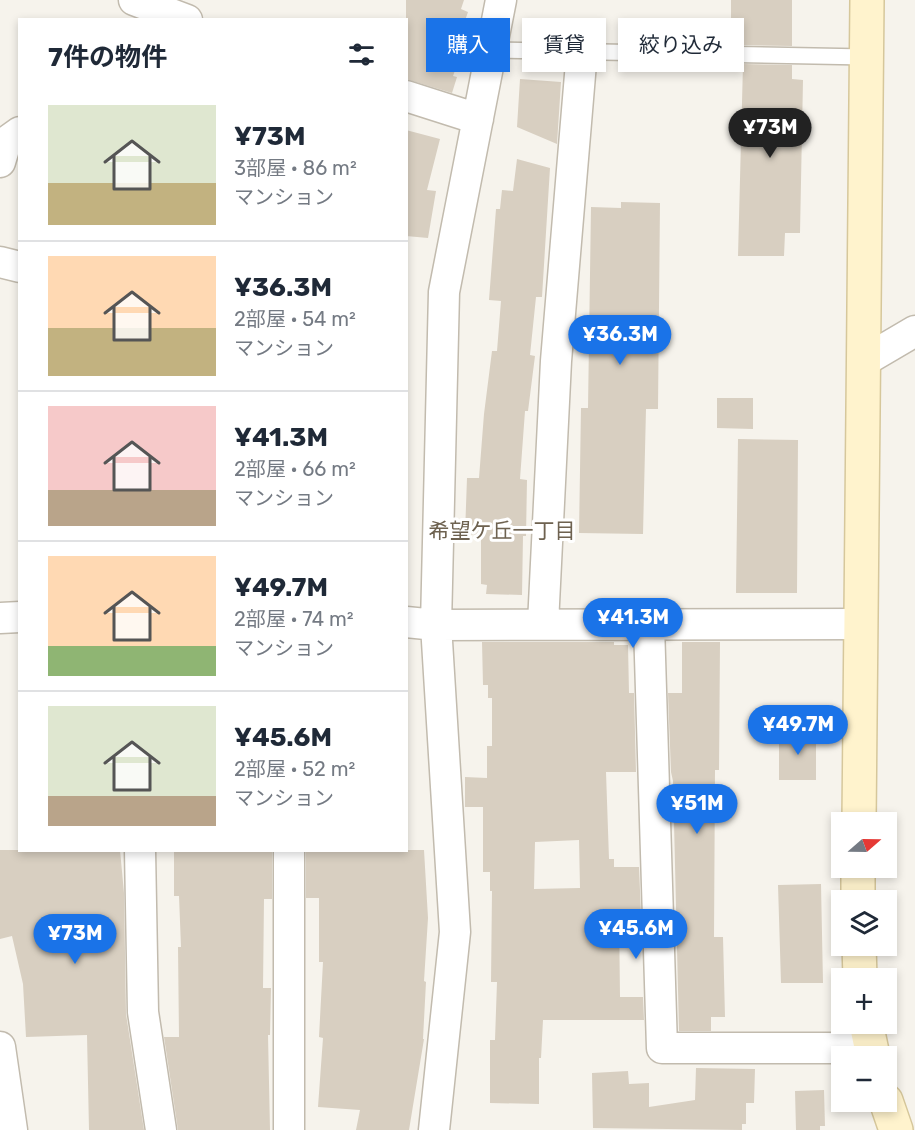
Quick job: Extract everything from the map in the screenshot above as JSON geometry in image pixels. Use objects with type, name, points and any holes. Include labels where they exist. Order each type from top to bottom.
[{"type":"street","points":[[121,18],[134,0],[182,18]]},
{"type":"street","points":[[497,18],[501,0]]},
{"type":"street","points":[[859,812],[867,0]]},
{"type":"street","points":[[434,1130],[454,932],[436,625],[444,292],[487,72]]},
{"type":"street","points":[[543,624],[556,361],[580,72]]},
{"type":"street","points":[[408,97],[478,119]]},
{"type":"street","points":[[0,262],[18,266]]},
{"type":"street","points":[[864,361],[915,331]]},
{"type":"street","points":[[0,618],[18,617]]},
{"type":"street","points":[[408,622],[436,625],[861,624]]},
{"type":"street","points":[[649,625],[662,1048],[870,1042]]},
{"type":"street","points":[[140,852],[143,1012],[161,1130]]},
{"type":"street","points":[[289,852],[289,1130]]},
{"type":"street","points":[[0,1047],[12,1130]]},
{"type":"street","points":[[890,1112],[896,1130]]},
{"type":"lane","points":[[606,52],[866,57]]},
{"type":"building","points":[[406,0],[464,0],[461,9],[468,12],[466,18],[426,18],[426,72],[454,72],[453,76],[457,77],[452,93],[408,80],[408,18],[406,18]]},
{"type":"building","points":[[731,0],[792,0],[792,46],[744,45],[744,18],[731,18]]},
{"type":"building","points":[[744,64],[792,65],[792,79],[803,80],[800,233],[785,233],[784,256],[738,256]]},
{"type":"building","points":[[520,79],[561,82],[557,144],[517,127]]},
{"type":"building","points":[[408,131],[440,139],[427,190],[436,191],[428,238],[408,236]]},
{"type":"building","points":[[517,159],[550,168],[542,297],[536,297],[530,355],[535,356],[528,411],[525,411],[520,479],[527,480],[522,595],[486,594],[487,585],[481,584],[481,535],[465,534],[467,478],[479,478],[492,351],[497,351],[501,301],[489,300],[496,209],[500,209],[502,190],[513,191]]},
{"type":"building","points":[[621,202],[660,203],[658,409],[646,409],[643,534],[579,533],[581,408],[588,408],[591,207],[621,208]]},
{"type":"building","points":[[717,398],[753,398],[753,429],[717,428]]},
{"type":"building","points":[[738,439],[798,440],[797,593],[736,593]]},
{"type":"building","points":[[482,642],[614,642],[614,645],[628,645],[629,693],[634,693],[636,772],[606,772],[609,859],[614,859],[614,867],[639,867],[641,914],[619,914],[620,997],[643,997],[644,1020],[543,1020],[541,1058],[539,1058],[539,1104],[490,1103],[490,1040],[495,1040],[497,982],[491,982],[492,891],[490,891],[490,872],[483,872],[483,807],[465,807],[465,777],[487,778],[487,746],[492,746],[492,698],[488,698],[488,685],[483,685]],"holes":[[[579,840],[580,888],[534,889],[535,842]]]},
{"type":"building","points":[[682,642],[720,642],[719,770],[715,770],[714,937],[723,937],[725,1017],[711,1017],[711,1031],[679,1031],[673,781],[668,693],[682,693]]},
{"type":"building","points":[[779,732],[816,732],[816,780],[779,780]]},
{"type":"building","points":[[0,850],[120,852],[124,893],[126,1014],[144,1130],[89,1130],[87,1035],[26,1037],[23,984],[12,936],[0,939]]},
{"type":"building","points":[[424,850],[428,918],[424,981],[426,982],[424,1039],[409,1130],[356,1130],[360,1110],[318,1107],[323,1038],[319,1037],[323,962],[319,962],[319,898],[306,898],[306,852]]},
{"type":"building","points":[[174,852],[272,852],[272,899],[264,899],[263,988],[271,988],[270,1035],[268,1035],[270,1130],[178,1130],[164,1037],[179,1037],[178,947],[181,947],[179,896],[174,896]]},
{"type":"building","points":[[821,884],[823,983],[781,983],[778,885]]},
{"type":"building","points":[[696,1068],[755,1069],[754,1103],[746,1103],[746,1124],[742,1124],[742,1130],[593,1128],[592,1073],[628,1071],[629,1084],[649,1083],[649,1107],[695,1100]]},
{"type":"building","points":[[824,1090],[825,1126],[820,1126],[820,1130],[796,1130],[795,1091]]},
{"type":"district","name":"希望ケ丘一丁目","points":[[502,530]]}]
